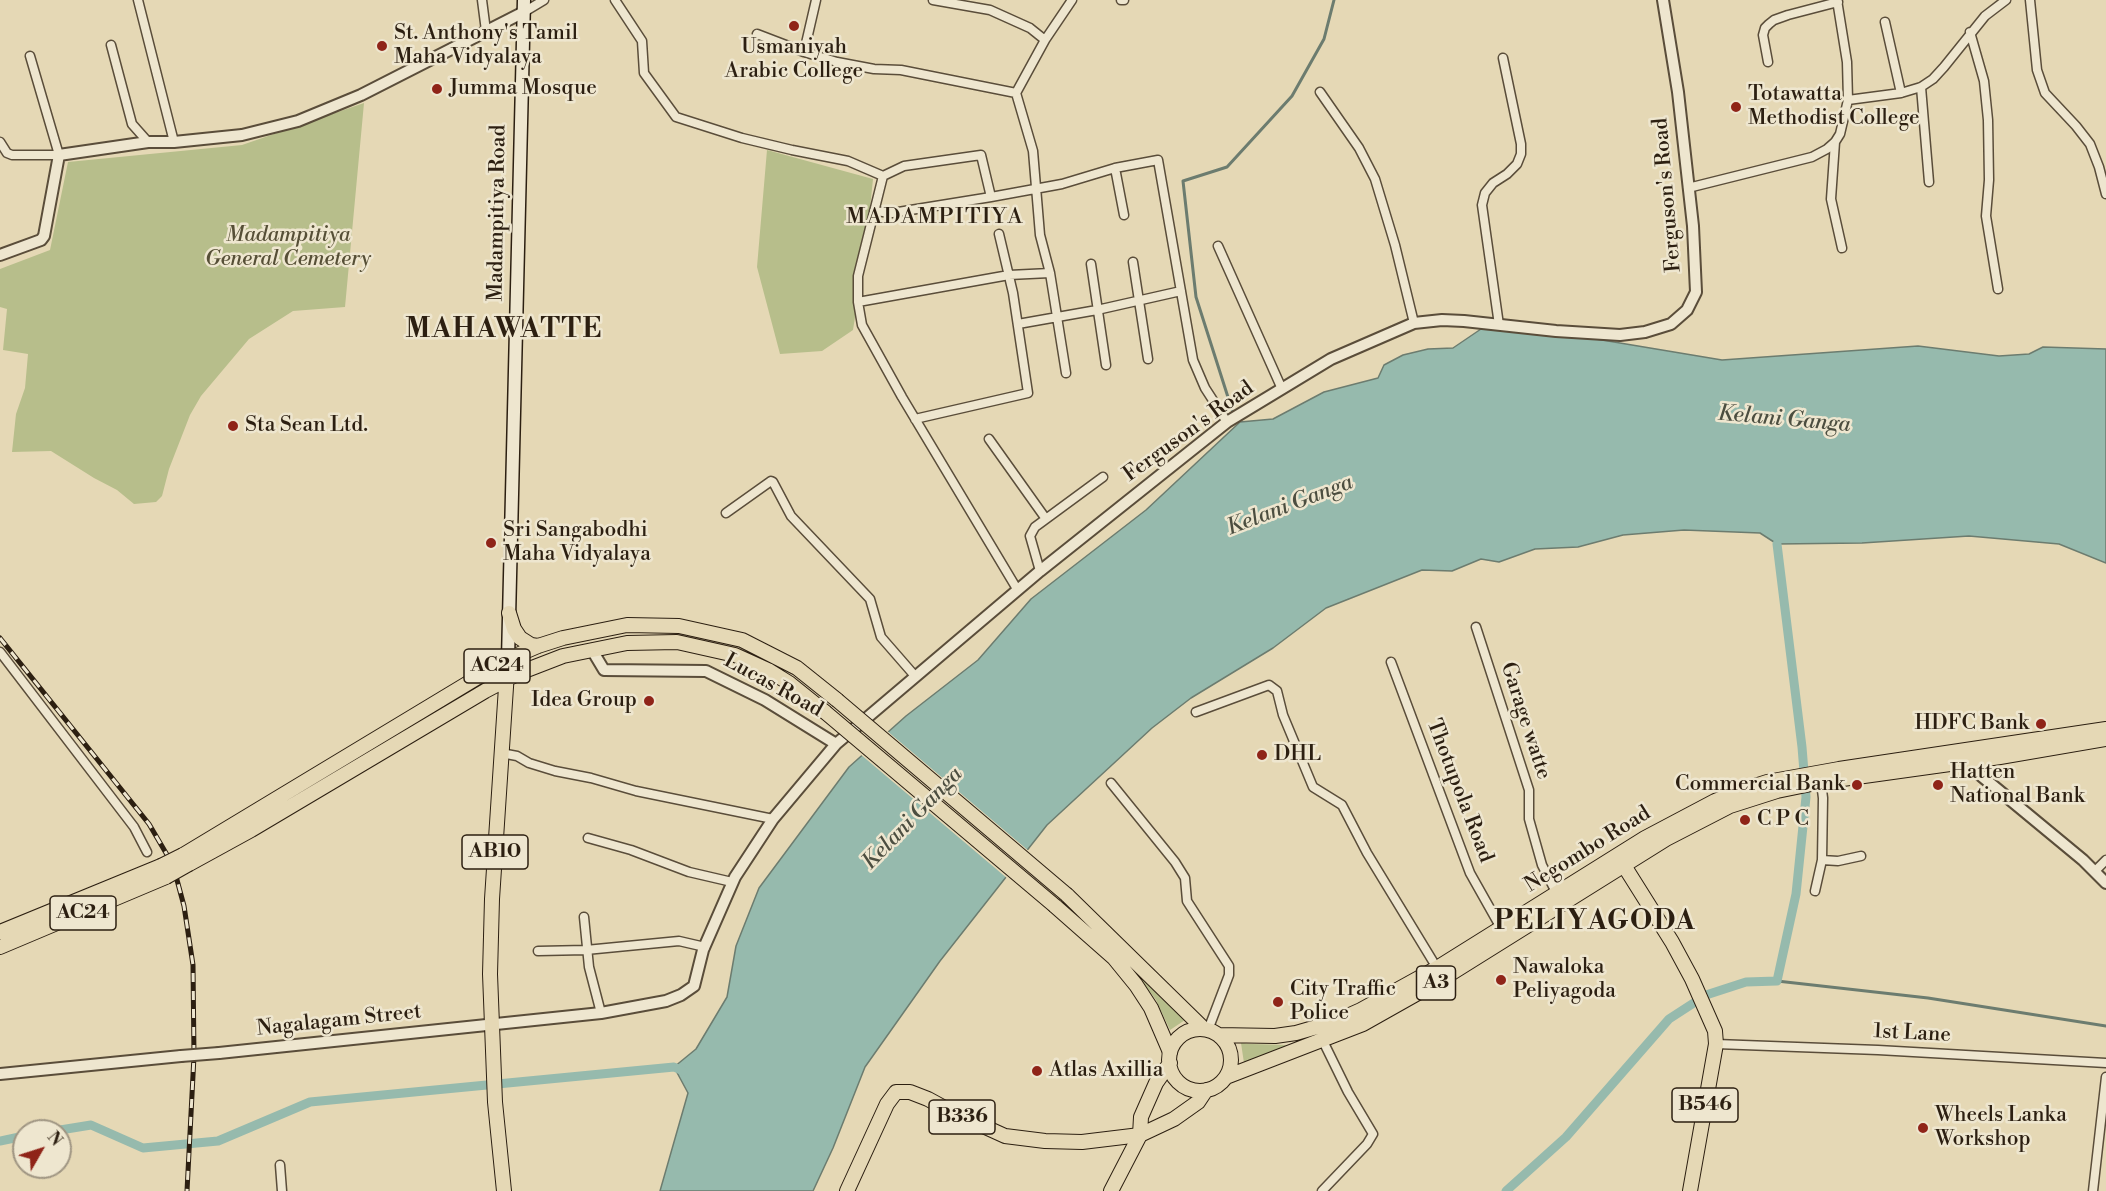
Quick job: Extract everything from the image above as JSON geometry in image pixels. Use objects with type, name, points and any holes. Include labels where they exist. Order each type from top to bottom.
[{"type":"main road","name":"Madampitiya Road","points":[[504,1191],[494,1082],[492,899],[508,659],[524,6]]},
{"type":"main road","points":[[509,613],[520,638],[531,645],[538,646]]},
{"type":"main road","name":"AC24","points":[[186,860],[508,659],[563,638],[627,625],[679,626],[742,640],[797,668],[1067,895],[1210,1032]]},
{"type":"main road","name":"AC24","points":[[0,947],[250,831],[507,679],[548,662],[592,650],[627,644],[677,642],[735,655],[768,670],[789,683],[1055,906],[1114,958],[1136,985],[1151,1008],[1170,1058]]},
{"type":"main road","points":[[485,691],[499,694],[505,704]]},
{"type":"main road","name":"Negombo Road","points":[[1970,756],[2106,729]]},
{"type":"main road","name":"Negombo Road","points":[[1226,1077],[1363,1024],[1434,984],[1621,861],[1672,823],[1715,801],[1767,782],[1817,780],[1970,756],[2106,739]]},
{"type":"main road","name":"Negombo Road","points":[[1210,1032],[1275,1036],[1306,1031],[1334,1022],[1391,996],[1557,894],[1621,861]]},
{"type":"main road","name":"B546","points":[[1621,861],[1692,979],[1715,1030],[1716,1044],[1690,1191]]},
{"type":"main road","name":"AC24","points":[[0,932],[163,871]]},
{"type":"main road","points":[[1111,1191],[1140,1135],[1141,1117],[1170,1058],[1176,1040],[1191,1030],[1210,1032],[1228,1046],[1230,1064],[1226,1077],[1217,1086],[1206,1090],[1191,1089],[1175,1077],[1170,1058]]},
{"type":"main road","points":[[1140,1135],[1174,1119],[1198,1102],[1206,1090]]},
{"type":"main road","name":"B336","points":[[847,1191],[887,1104],[896,1092],[910,1092],[928,1099],[1005,1136],[1045,1141],[1082,1142],[1140,1135]]},
{"type":"street","points":[[138,0],[174,142]]},
{"type":"street","points":[[482,0],[486,31]]},
{"type":"street","points":[[0,142],[7,153],[12,155],[59,155],[148,142],[174,142],[242,135],[298,121],[361,94],[486,31],[524,6],[544,0]]},
{"type":"street","points":[[615,0],[642,41],[644,73],[676,117],[742,138],[848,161],[883,176],[904,166],[981,154],[991,197]]},
{"type":"street","points":[[804,52],[816,0]]},
{"type":"street","points":[[933,0],[990,10],[1030,28],[1045,40]]},
{"type":"street","points":[[1066,374],[1050,273],[1040,235],[1033,151],[1016,93],[1045,40],[1072,0]]},
{"type":"street","name":"Ferguson's Road","points":[[681,995],[694,986],[705,947],[732,882],[773,819],[836,744],[1040,571],[1227,422],[1331,358],[1414,323],[1442,320],[1620,335],[1644,332],[1671,324],[1687,310],[1696,292],[1693,226],[1678,92],[1663,0]]},
{"type":"street","points":[[1848,100],[1900,93],[1921,87],[1933,79],[1944,67],[1985,16],[2006,0]]},
{"type":"street","points":[[2030,0],[2037,70],[2045,93],[2090,144],[2106,194]]},
{"type":"street","points":[[1688,188],[1812,157],[1835,142],[1840,134],[1848,100],[1847,62],[1838,1],[1788,15],[1769,24],[1763,35],[1768,62]]},
{"type":"street","points":[[1885,22],[1900,93]]},
{"type":"street","points":[[1970,32],[1985,91],[1989,180],[1986,216],[1998,289]]},
{"type":"street","points":[[757,34],[837,62],[874,69],[901,70],[1016,93]]},
{"type":"street","points":[[111,45],[132,124],[148,142]]},
{"type":"street","points":[[0,255],[41,240],[44,236],[59,155],[30,56]]},
{"type":"street","points":[[1499,325],[1482,204],[1485,193],[1517,164],[1521,154],[1521,144],[1503,58]]},
{"type":"street","points":[[1921,87],[1929,182]]},
{"type":"street","points":[[1320,92],[1359,148],[1375,179],[1395,245],[1414,323]]},
{"type":"street","points":[[1835,142],[1832,199],[1842,248]]},
{"type":"street","points":[[874,211],[892,213],[991,197],[1062,184],[1115,168],[1158,160],[1196,372],[1227,422]]},
{"type":"street","points":[[1115,168],[1124,215]]},
{"type":"street","points":[[883,176],[858,276],[858,302],[862,325],[1017,590]]},
{"type":"street","points":[[915,419],[1028,393],[1018,324],[999,234]]},
{"type":"street","points":[[1218,246],[1282,389]]},
{"type":"street","points":[[1133,262],[1148,359]]},
{"type":"street","points":[[1091,264],[1106,365]]},
{"type":"street","points":[[858,302],[1009,275],[1050,273]]},
{"type":"street","points":[[1018,324],[1097,310],[1181,291]]},
{"type":"street","points":[[989,439],[1046,519]]},
{"type":"street","points":[[1040,571],[1030,536],[1035,527],[1103,477]]},
{"type":"street","points":[[726,513],[771,481],[773,482],[791,516],[870,599],[881,637],[915,676]]},
{"type":"street","name":"Garage watte","points":[[1476,627],[1529,790],[1528,819],[1542,865],[1557,894]]},
{"type":"street","name":"Lucas Road","points":[[592,650],[604,670],[706,671],[765,700],[836,744]]},
{"type":"street","points":[[0,652],[134,827],[147,852]]},
{"type":"street","name":"Thotupola Road","points":[[1391,663],[1470,873],[1501,928]]},
{"type":"street","points":[[1196,712],[1269,685],[1277,691],[1294,744],[1313,787],[1342,805],[1379,873],[1437,968]]},
{"type":"street","points":[[501,753],[517,756],[548,770],[591,778],[636,792],[773,819]]},
{"type":"street","points":[[1970,756],[1979,774],[2095,871],[2106,883]]},
{"type":"street","points":[[1815,891],[1822,860],[1823,798],[1817,780]]},
{"type":"street","points":[[1111,783],[1175,862],[1185,878],[1187,901],[1229,966],[1229,975],[1210,1032]]},
{"type":"street","points":[[588,838],[631,850],[689,872],[732,882]]},
{"type":"street","points":[[1822,860],[1838,861],[1861,856]]},
{"type":"street","points":[[2095,871],[2106,860]]},
{"type":"street","points":[[585,917],[586,950],[601,1013]]},
{"type":"street","points":[[538,951],[586,950],[679,941],[705,947]]},
{"type":"street","name":"Nagalagam Street","points":[[0,1074],[601,1013],[666,1001],[681,995]]},
{"type":"street","points":[[1322,1039],[1348,1092],[1373,1134],[1367,1144],[1322,1191]]},
{"type":"street","name":"1st Lane","points":[[1716,1044],[1878,1050],[2106,1063]]},
{"type":"street","points":[[2093,1191],[2106,1077]]},
{"type":"street","points":[[280,1165],[282,1191]]},
{"type":"green space","name":"Madampitiya General Cemetery","points":[[364,103],[345,307],[293,311],[249,339],[201,396],[190,415],[169,469],[162,496],[156,502],[134,504],[117,490],[51,451],[12,452],[16,414],[25,388],[28,354],[3,350],[7,309],[0,307],[0,269],[50,250],[68,162],[242,145]]},
{"type":"green space","points":[[767,150],[873,179],[866,247],[853,330],[822,351],[780,354],[757,267]]},
{"type":"green space","points":[[1136,973],[1185,1020],[1170,1030],[1156,1000]]},
{"type":"green space","points":[[1241,1043],[1252,1044],[1287,1045],[1244,1063]]},
{"type":"water","name":"Kelani Ganga","points":[[1481,329],[1554,332],[1722,360],[1918,346],[1999,356],[2029,354],[2043,347],[2106,349],[2106,563],[2059,544],[1969,536],[1862,543],[1777,544],[1760,533],[1684,530],[1623,535],[1578,547],[1535,549],[1499,562],[1481,559],[1452,571],[1422,570],[1326,608],[1273,648],[1191,698],[1152,728],[1047,825],[940,961],[865,1067],[833,1148],[813,1191],[660,1191],[688,1093],[674,1067],[696,1049],[727,997],[736,946],[759,888],[849,767],[906,716],[978,660],[1031,599],[1146,510],[1240,422],[1273,419],[1324,392],[1378,378],[1384,365],[1403,355],[1428,349],[1453,348]]},
{"type":"pier","points":[[886,730],[1030,852],[1008,879],[860,754]]},
{"type":"waterway","points":[[1234,416],[1196,297],[1183,181],[1227,167],[1292,96],[1324,39],[1334,0]]},
{"type":"waterway","points":[[1506,1191],[1566,1137],[1669,1019],[1706,995],[1746,982],[1777,981],[1796,894],[1806,797],[1777,544]]},
{"type":"waterway","points":[[1777,981],[1928,998],[2106,1026]]},
{"type":"waterway","points":[[72,1128],[91,1125],[143,1148],[218,1141],[310,1102],[674,1067],[683,1071]]},
{"type":"waterway","points":[[0,1141],[12,1138]]},
{"type":"railway","points":[[0,638],[149,824],[173,865],[184,906],[193,965],[194,1056],[187,1191]]},
{"type":"place","name":"Usmaniyah Arabic College","points":[[794,26]]},
{"type":"place","name":"St. Anthony's Tamil Maha Vidyalaya","points":[[382,46]]},
{"type":"place","name":"Jumma Mosque","points":[[437,89]]},
{"type":"place","name":"Totawatta Methodist College","points":[[1736,107]]},
{"type":"place","name":"Sta Sean Ltd.","points":[[233,426]]},
{"type":"place","name":"Sri Sangabodhi Maha Vidyalaya","points":[[491,543]]},
{"type":"place","name":"Idea Group","points":[[649,701]]},
{"type":"place","name":"HDFC Bank","points":[[2041,724]]},
{"type":"place","name":"DHL","points":[[1262,755]]},
{"type":"place","name":"Commercial Bank","points":[[1857,785]]},
{"type":"place","name":"Hatten National Bank","points":[[1938,785]]},
{"type":"place","name":"C P C","points":[[1745,820]]},
{"type":"place","name":"Nawaloka Peliyagoda","points":[[1501,980]]},
{"type":"place","name":"City Traffic Police","points":[[1278,1002]]},
{"type":"place","name":"Atlas Axillia","points":[[1037,1071]]},
{"type":"place","name":"Wheels Lanka Workshop","points":[[1923,1128]]},
{"type":"district","name":"MADAMPITIYA","points":[[935,218]]},
{"type":"district","name":"MAHAWATTE","points":[[504,331]]},
{"type":"district","name":"PELIYAGODA","points":[[1595,923]]}]
